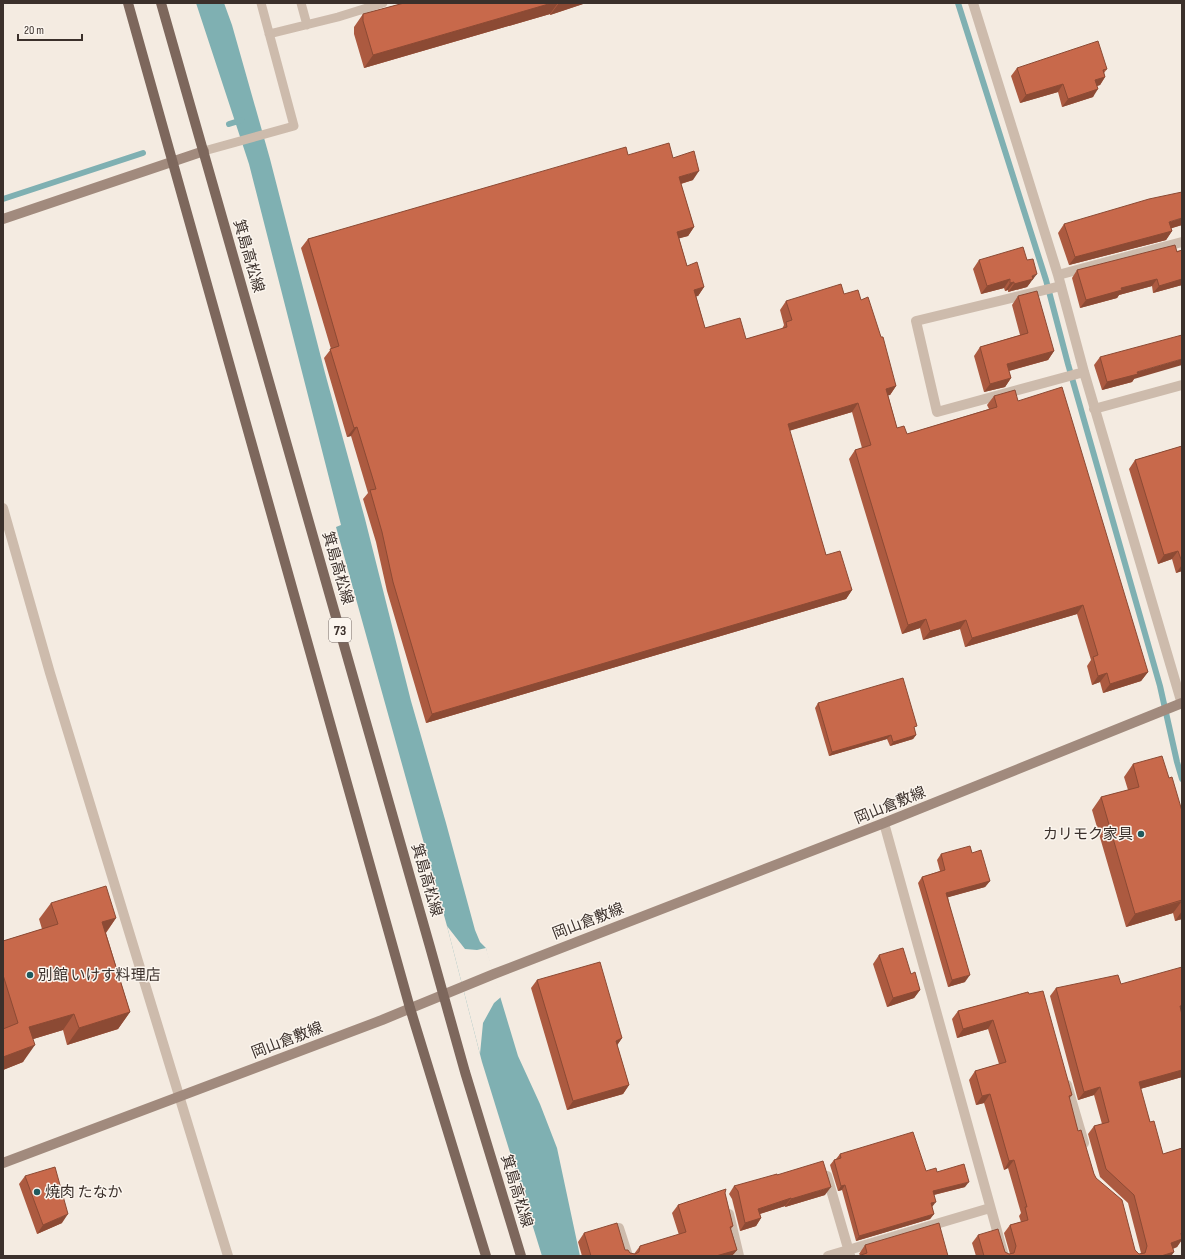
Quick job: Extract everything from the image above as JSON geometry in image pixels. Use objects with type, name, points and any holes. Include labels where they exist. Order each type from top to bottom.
[{"type":"main road","name":"73","points":[[128,3],[410,1008],[486,1256]]},
{"type":"main road","name":"箕島高松線","points":[[161,3],[465,1072],[521,1256]]},
{"type":"main road","points":[[3,219],[204,151]]},
{"type":"main road","name":"岡山倉敷線","points":[[3,1164],[179,1098],[494,974],[884,824],[1181,704]]},
{"type":"street","points":[[973,3],[1058,275],[1058,286],[1076,374],[1094,409],[1181,704]]},
{"type":"street","points":[[1058,275],[1182,242]]},
{"type":"street","points":[[1058,286],[916,321],[937,412],[1076,374]]},
{"type":"street","points":[[1094,409],[1182,385]]},
{"type":"street","points":[[3,508],[50,673],[228,1256]]},
{"type":"street","points":[[884,824],[1004,1256]]},
{"type":"street","points":[[1064,1074],[1086,1151]]},
{"type":"street","points":[[824,1165],[849,1253]]},
{"type":"street","points":[[727,1207],[739,1256]]},
{"type":"street","points":[[828,1256],[849,1253],[990,1208]]},
{"type":"street","points":[[619,1228],[628,1256]]},
{"type":"lane","points":[[204,151],[294,126],[261,3]]},
{"type":"lane","points":[[301,3],[307,25]]},
{"type":"lane","points":[[269,34],[307,25],[357,7],[383,3]]},
{"type":"water","points":[[196,3],[224,3],[232,25],[270,159],[325,373],[365,519],[411,701],[475,930],[480,942],[486,948],[518,1056],[540,1104],[557,1148],[580,1256],[542,1256],[482,1062],[447,926],[336,527],[341,525],[249,164]]},
{"type":"pier","points":[[447,926],[465,949],[477,950],[486,948],[501,997],[494,1003],[483,1023],[480,1054]]},
{"type":"building","points":[[404,3],[552,3],[373,55],[363,21],[363,14]]},
{"type":"building","points":[[1098,41],[1107,69],[1103,70],[1105,77],[1095,80],[1098,89],[1068,99],[1063,84],[1026,95],[1017,68]]},
{"type":"building","points":[[669,143],[673,158],[694,151],[699,171],[679,177],[694,227],[677,232],[687,266],[697,262],[704,287],[694,290],[705,328],[740,318],[746,339],[787,327],[786,322],[792,320],[786,301],[841,284],[844,294],[858,290],[861,300],[868,297],[881,337],[883,337],[896,386],[886,389],[897,428],[904,426],[907,434],[997,407],[994,396],[1015,390],[1018,401],[1062,387],[1148,672],[1110,684],[1107,673],[1098,676],[1093,657],[1098,655],[1083,605],[972,638],[966,620],[930,631],[926,619],[908,625],[855,450],[871,445],[858,403],[788,424],[826,555],[840,551],[852,590],[432,714],[393,582],[382,532],[370,490],[376,489],[357,427],[354,428],[330,349],[339,346],[308,239],[626,147],[628,155]]},
{"type":"building","points":[[1182,192],[1182,218],[1169,222],[1172,231],[1075,257],[1064,224],[1149,199]]},
{"type":"building","points":[[1175,245],[1177,252],[1182,250],[1182,279],[1159,286],[1157,279],[1121,288],[1122,290],[1086,300],[1077,270]]},
{"type":"building","points":[[1023,247],[1027,260],[1033,259],[1037,274],[1032,276],[1033,279],[1014,284],[1014,282],[1010,283],[1010,279],[987,286],[979,260]]},
{"type":"building","points":[[1037,291],[1054,351],[1007,364],[1011,378],[990,384],[980,347],[1028,333],[1018,296]]},
{"type":"building","points":[[1182,335],[1182,359],[1137,372],[1138,374],[1107,382],[1100,357]]},
{"type":"building","points":[[1182,446],[1182,562],[1178,551],[1164,555],[1135,460]]},
{"type":"building","points":[[903,678],[917,726],[914,727],[916,735],[893,742],[891,735],[832,752],[818,703]]},
{"type":"building","points":[[1162,756],[1169,778],[1172,777],[1182,811],[1182,900],[1135,914],[1101,797],[1139,787],[1133,764]]},
{"type":"building","points":[[970,846],[972,853],[981,850],[990,881],[946,893],[970,975],[952,980],[922,877],[945,870],[941,854]]},
{"type":"building","name":"別館 いけす料理店","points":[[106,886],[116,918],[102,922],[130,1012],[79,1028],[74,1014],[29,1027],[35,1045],[3,1057],[3,1029],[18,1023],[3,975],[3,941],[58,924],[51,903]]},
{"type":"building","points":[[903,948],[911,974],[915,972],[920,990],[893,998],[879,955]]},
{"type":"building","points":[[600,962],[622,1038],[616,1041],[629,1085],[573,1101],[537,980]]},
{"type":"building","points":[[1182,967],[1182,1005],[1180,1006],[1182,1015],[1182,1070],[1139,1082],[1150,1122],[1154,1121],[1163,1154],[1182,1148],[1182,1239],[1171,1243],[1174,1252],[1161,1256],[984,1256],[978,1235],[998,1229],[1005,1252],[1009,1254],[1014,1253],[1016,1246],[1010,1225],[1028,1220],[1025,1207],[1027,1207],[1014,1160],[1009,1161],[990,1094],[982,1096],[975,1071],[1006,1062],[993,1020],[963,1029],[958,1011],[1028,992],[1029,994],[1043,991],[1072,1095],[1069,1096],[1078,1131],[1081,1130],[1094,1174],[1096,1178],[1122,1200],[1135,1250],[1139,1254],[1145,1253],[1147,1246],[1134,1195],[1106,1169],[1094,1126],[1109,1122],[1100,1087],[1084,1092],[1056,988],[1118,975],[1121,984]]},
{"type":"building","points":[[913,1132],[926,1171],[936,1168],[937,1172],[964,1164],[969,1182],[933,1191],[936,1202],[931,1203],[934,1214],[859,1236],[845,1185],[841,1186],[834,1160],[841,1158],[840,1154]]},
{"type":"building","points":[[823,1161],[831,1187],[758,1209],[761,1218],[745,1223],[738,1191],[734,1186]]},
{"type":"building","points":[[55,1167],[68,1214],[43,1225],[25,1176]]},
{"type":"building","points":[[726,1189],[725,1193],[733,1226],[730,1227],[737,1250],[716,1256],[591,1256],[584,1233],[617,1223],[625,1250],[635,1254],[639,1252],[640,1246],[686,1232],[678,1205]]},
{"type":"building","points":[[939,1223],[948,1256],[858,1256],[867,1253],[865,1245]]},
{"type":"waterway","points":[[958,3],[1046,280],[1068,364],[1160,686],[1182,779]]},
{"type":"waterway","points":[[229,124],[242,120]]},
{"type":"waterway","points":[[3,199],[143,153]]},
{"type":"place","name":"カリモク家具","points":[[1141,834]]},
{"type":"place","name":"別館 いけす料理店","points":[[30,975]]},
{"type":"place","name":"焼肉 たなか","points":[[37,1192]]}]
